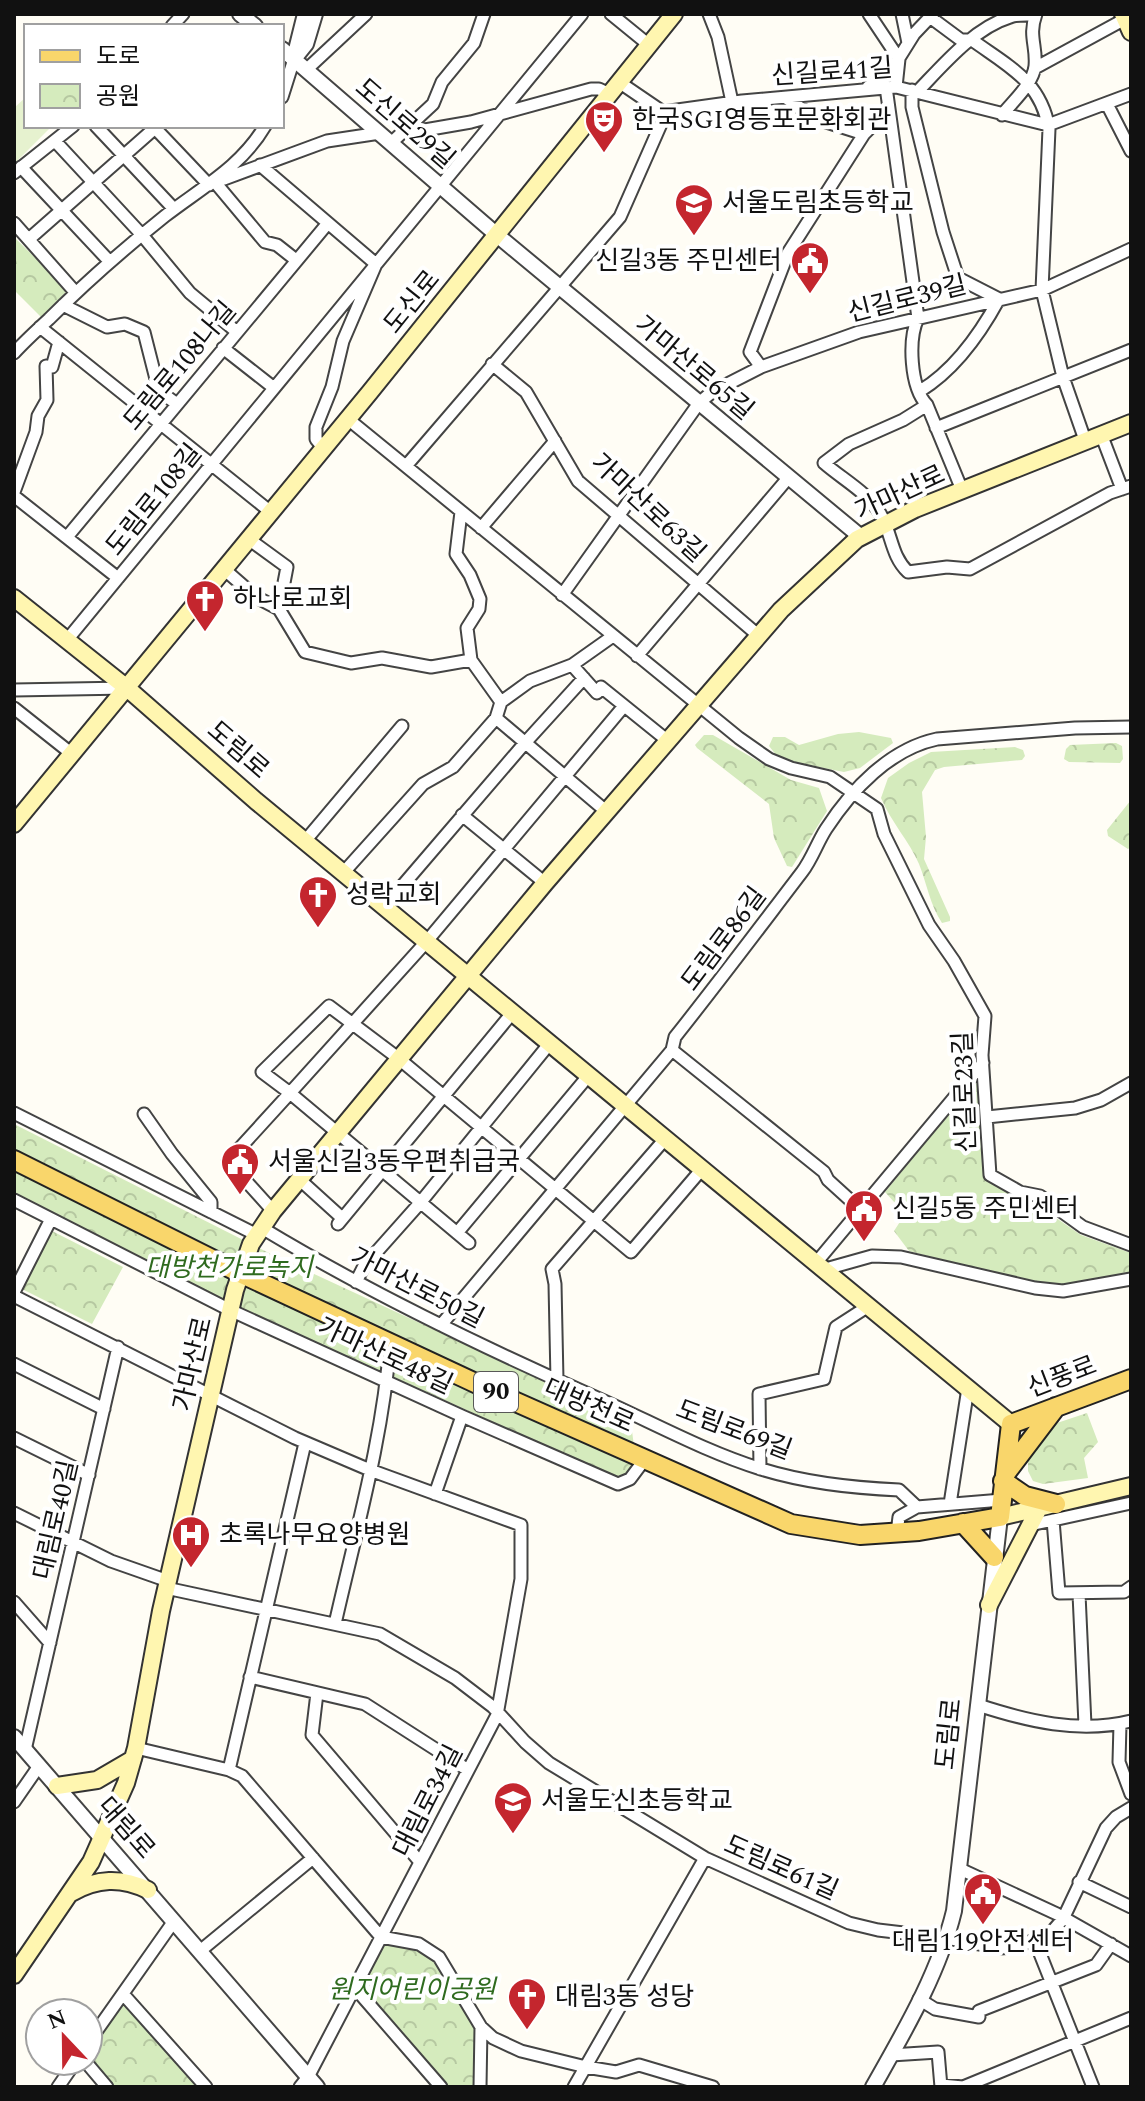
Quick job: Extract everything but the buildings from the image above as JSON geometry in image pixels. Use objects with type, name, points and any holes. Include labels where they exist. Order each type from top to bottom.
[{"type":"main road","name":"도신로","points":[[14,824],[272,513],[674,14]]},
{"type":"main road","name":"가마산로","points":[[14,1975],[91,1862],[126,1783],[167,1584],[230,1310],[240,1273],[259,1231],[273,1211],[545,883],[781,610],[861,537],[915,509],[1131,423]]},
{"type":"main road","name":"도림로","points":[[14,598],[127,688],[305,841],[1011,1424],[1001,1508]]},
{"type":"main road","name":"대방천로","points":[[14,1160],[240,1273],[791,1524],[860,1535],[963,1532],[1001,1508],[1049,1511],[1131,1486]]},
{"type":"main road","name":"신풍로","points":[[1011,1424],[1131,1379]]},
{"type":"main road","points":[[989,1605],[1030,1525],[1049,1511],[1004,1478],[1057,1406]]},
{"type":"main road","points":[[963,1532],[994,1562]]},
{"type":"main road","points":[[57,1786],[97,1780],[134,1754]]},
{"type":"main road","points":[[70,1894],[85,1884],[110,1881],[134,1883],[148,1890]]},
{"type":"street","points":[[284,91],[305,14]]},
{"type":"street","points":[[294,59],[306,44],[315,14]]},
{"type":"street","points":[[306,70],[366,14]]},
{"type":"street","points":[[214,181],[327,141],[386,138],[407,126],[433,104],[442,82],[474,43],[484,14]]},
{"type":"street","points":[[611,14],[649,45]]},
{"type":"street","points":[[709,14],[718,37],[732,102]]},
{"type":"street","points":[[869,14],[899,59],[889,109],[918,318],[912,330],[913,367],[923,401],[962,490]]},
{"type":"street","points":[[902,14],[908,43]]},
{"type":"street","points":[[564,15],[578,18]]},
{"type":"street","points":[[864,90],[889,74],[908,43],[931,15],[961,40],[972,40],[1029,81],[1043,106],[1048,125],[1042,290],[1063,377],[1093,437],[1127,488],[1110,493],[970,569],[958,567],[908,572],[898,563],[880,514],[863,495],[824,463],[849,444],[903,420],[927,405]]},
{"type":"street","points":[[920,391],[936,381],[973,340],[999,299],[958,278],[943,232],[912,107],[915,91],[956,51],[972,40],[1011,16],[1035,15],[1031,37],[1035,68],[1029,81],[1002,115]]},
{"type":"street","name":"도림로108길","points":[[67,640],[578,18]]},
{"type":"street","points":[[1035,68],[1126,22]]},
{"type":"street","name":"도신로29길","points":[[284,51],[497,235]]},
{"type":"street","name":"신길로41길","points":[[663,112],[732,102],[891,87],[1048,125]]},
{"type":"street","points":[[406,466],[620,217],[661,124],[663,112],[614,88],[591,89],[499,115],[419,131],[407,126]]},
{"type":"street","points":[[1048,125],[1131,94]]},
{"type":"street","points":[[785,97],[817,119],[864,134]]},
{"type":"street","points":[[1107,104],[1131,151]]},
{"type":"street","points":[[761,367],[750,352],[788,253],[864,134],[889,109]]},
{"type":"street","points":[[71,128],[18,170],[110,262]]},
{"type":"street","points":[[98,128],[174,209]]},
{"type":"street","points":[[29,239],[153,128]]},
{"type":"street","points":[[155,128],[214,181],[265,242],[277,245],[296,260]]},
{"type":"street","points":[[14,353],[110,262],[253,147],[264,128]]},
{"type":"street","points":[[55,141],[142,235],[190,293],[237,332]]},
{"type":"street","points":[[260,165],[376,264],[343,341],[332,387],[316,427],[316,439],[324,449]]},
{"type":"street","points":[[14,223],[76,293]]},
{"type":"street","name":"도림로108나길","points":[[67,537],[328,223]]},
{"type":"street","name":"가마산로65길","points":[[497,235],[861,537]]},
{"type":"street","name":"신길로39길","points":[[699,403],[712,392],[761,367],[859,332],[1042,290],[1131,249]]},
{"type":"street","points":[[63,305],[107,327],[125,324],[144,332],[159,391],[177,404]]},
{"type":"street","points":[[40,327],[272,513]]},
{"type":"street","points":[[59,342],[52,367],[46,366],[47,400],[38,416],[36,432],[14,494],[118,578]]},
{"type":"street","points":[[223,348],[274,388]]},
{"type":"street","points":[[936,428],[1131,350]]},
{"type":"street","name":"가마산로63길","points":[[492,364],[526,392],[578,481],[759,636]]},
{"type":"street","points":[[562,595],[699,403]]},
{"type":"street","name":"신길로23길","points":[[348,419],[698,706],[769,759],[791,768],[830,777],[877,809],[884,834],[929,925],[954,961],[985,1016],[983,1063],[990,1175],[1020,1192],[1040,1196],[1083,1227],[1131,1245]]},
{"type":"street","points":[[481,528],[555,441]]},
{"type":"street","points":[[637,656],[789,477]]},
{"type":"street","points":[[461,512],[456,554],[470,575],[480,599],[479,609],[467,628],[471,660],[501,702]]},
{"type":"street","points":[[250,540],[287,567],[279,609]]},
{"type":"street","points":[[225,570],[256,597],[279,609],[305,652],[351,663],[382,658],[431,667],[471,660]]},
{"type":"street","points":[[344,872],[423,784],[453,767],[496,718],[501,702],[530,681],[572,665],[613,636]]},
{"type":"street","points":[[572,665],[597,693],[601,687],[668,741]]},
{"type":"street","points":[[385,906],[584,678]]},
{"type":"street","points":[[14,690],[127,688]]},
{"type":"street","points":[[273,1211],[228,1161],[427,941],[624,706]]},
{"type":"street","points":[[14,708],[72,754]]},
{"type":"street","points":[[496,718],[607,812]]},
{"type":"street","points":[[305,841],[402,726]]},
{"type":"street","name":"도림로86길","points":[[441,1325],[672,1050],[675,1037],[806,867],[826,830],[853,795],[884,764],[915,744],[937,739],[1075,728],[1131,727]]},
{"type":"street","points":[[462,815],[545,883]]},
{"type":"street","points":[[469,1243],[262,1072],[329,1006],[398,1058],[631,1252],[702,1169]]},
{"type":"street","points":[[299,1179],[340,1221],[513,1012]]},
{"type":"street","points":[[356,1282],[364,1266],[420,1203],[550,1043]]},
{"type":"street","points":[[672,1050],[824,1172],[828,1180],[861,1210]]},
{"type":"street","points":[[819,1267],[861,1210],[983,1063]]},
{"type":"street","points":[[457,1233],[589,1075]]},
{"type":"street","points":[[987,1117],[1075,1108],[1101,1100],[1131,1083]]},
{"type":"street","name":"가마산로50길","points":[[14,1113],[211,1212],[259,1231],[441,1325],[636,1415]]},
{"type":"street","points":[[144,1114],[211,1202],[211,1212]]},
{"type":"street","points":[[557,1380],[552,1269],[665,1139]]},
{"type":"street","name":"가마산로48길","points":[[14,1200],[230,1310],[618,1484],[630,1479],[645,1459]]},
{"type":"street","points":[[51,1219],[14,1294],[305,1443],[435,1494],[462,1416]]},
{"type":"street","points":[[819,1267],[872,1256],[901,1257],[1035,1288],[1063,1291],[1131,1279]]},
{"type":"street","points":[[760,1469],[759,1394],[824,1379],[836,1327],[867,1307]]},
{"type":"street","points":[[335,1624],[370,1470],[387,1382],[390,1343]]},
{"type":"street","name":"대림로40길","points":[[25,1750],[118,1347]]},
{"type":"street","points":[[14,1364],[104,1409]]},
{"type":"street","points":[[950,1504],[968,1388]]},
{"type":"street","name":"도림로69길","points":[[636,1415],[760,1469],[813,1482],[899,1490],[917,1507]]},
{"type":"street","points":[[14,1438],[89,1475]]},
{"type":"street","points":[[229,1770],[305,1443]]},
{"type":"street","name":"대림로34길","points":[[309,2084],[355,1988],[497,1715],[521,1579],[521,1525],[435,1494]]},
{"type":"street","points":[[1131,1503],[1049,1511],[1059,1593],[1124,1592],[1131,1587]]},
{"type":"street","points":[[897,1533],[899,1517],[917,1507],[950,1504],[1001,1508]]},
{"type":"street","name":"도림로","points":[[873,2087],[919,1999],[946,1938],[954,1911],[1001,1508]]},
{"type":"street","points":[[14,1513],[111,1561],[167,1584],[265,1609]]},
{"type":"street","points":[[1079,1594],[1085,1725]]},
{"type":"street","points":[[14,1602],[50,1643]]},
{"type":"street","name":"도림로61길","points":[[265,1609],[387,1637],[455,1678],[493,1707],[497,1715],[549,1763],[705,1858],[849,1923],[904,1935],[946,1938],[1000,1948],[1035,1941]]},
{"type":"street","points":[[250,1677],[365,1704],[468,1770]]},
{"type":"street","points":[[317,1693],[312,1735],[420,1862]]},
{"type":"street","points":[[978,1705],[1027,1721],[1058,1726],[1125,1722],[1125,1761],[1131,1794]]},
{"type":"street","name":"대림로","points":[[14,1737],[200,1951],[309,2084]]},
{"type":"street","points":[[134,1754],[229,1770],[242,1776],[381,1937],[419,1944],[433,1952],[453,1977],[481,2027],[505,2045],[616,2072],[639,2065],[713,2087]]},
{"type":"street","points":[[14,1802],[39,1766]]},
{"type":"street","points":[[1093,2087],[1035,1941],[1049,1935],[1063,1919],[1106,1828],[1131,1808]]},
{"type":"street","points":[[200,1951],[313,1858]]},
{"type":"street","points":[[574,2087],[705,1858]]},
{"type":"street","points":[[960,1869],[1057,1914],[1131,1956]]},
{"type":"street","points":[[1079,1882],[1131,1907]]},
{"type":"street","points":[[104,2021],[174,1921]]},
{"type":"street","points":[[919,1999],[935,2009],[979,2017],[979,2011],[1096,1965],[1111,1944]]},
{"type":"street","points":[[355,1988],[441,2087]]},
{"type":"street","points":[[123,1994],[206,2087]]},
{"type":"street","points":[[891,2055],[938,2052],[941,2086],[963,2087],[1131,2018]]},
{"type":"street","points":[[480,2087],[481,2027]]},
{"type":"green space","points":[[24,99],[24,128],[50,128],[14,164],[14,108]]},
{"type":"green space","points":[[14,237],[68,290],[41,317],[14,290]]},
{"type":"green space","points":[[859,732],[891,738],[893,743],[860,768],[844,772],[793,762],[777,756],[769,746],[773,737],[785,737],[799,745],[838,734]]},
{"type":"green space","points":[[704,735],[713,735],[791,780],[819,788],[827,811],[792,867],[787,866],[774,838],[769,804],[697,748],[695,745]]},
{"type":"green space","points":[[1116,743],[1122,746],[1123,759],[1120,763],[1069,762],[1064,759],[1070,745]]},
{"type":"green space","points":[[1015,747],[1023,750],[1025,756],[1022,760],[944,767],[935,770],[922,792],[926,837],[924,859],[950,917],[950,921],[942,923],[915,856],[881,798],[888,778],[931,752]]},
{"type":"green space","points":[[1131,800],[1131,847],[1128,849],[1108,836],[1107,830]]},
{"type":"green space","points":[[978,1078],[987,1117],[985,1180],[1037,1205],[1081,1235],[1131,1253],[1131,1273],[1065,1285],[1007,1277],[909,1251],[894,1231],[905,1214],[885,1192]]},
{"type":"green space","name":"대방천가로녹지","points":[[14,1124],[271,1254],[616,1414],[632,1431],[636,1461],[628,1473],[614,1477],[215,1296],[14,1194]]},
{"type":"green space","points":[[52,1231],[123,1267],[92,1324],[22,1289]]},
{"type":"green space","points":[[1087,1413],[1098,1442],[1084,1458],[1088,1478],[1043,1484],[1033,1481],[1028,1471],[1028,1457],[1054,1424]]},
{"type":"green space","name":"원지어린이공원","points":[[386,1942],[408,1943],[435,1958],[477,2028],[477,2087],[447,2087],[361,1988]]},
{"type":"green space","points":[[123,2003],[195,2084],[191,2087],[116,2087],[104,2073],[104,2031]]},
{"type":"place","name":"한국SGI영등포문화회관","points":[[604,154]]},
{"type":"place","name":"서울도림초등학교","points":[[694,237]]},
{"type":"place","name":"신길3동 주민센터","points":[[810,295]]},
{"type":"place","name":"하나로교회","points":[[205,633]]},
{"type":"place","name":"성락교회","points":[[318,929]]},
{"type":"place","name":"서울신길3동우편취급국","points":[[240,1196]]},
{"type":"place","name":"신길5동 주민센터","points":[[864,1243]]},
{"type":"place","name":"초록나무요양병원","points":[[191,1569]]},
{"type":"place","name":"서울도신초등학교","points":[[513,1835]]},
{"type":"place","name":"대림119안전센터","points":[[983,1926]]},
{"type":"place","name":"대림3동 성당","points":[[527,2031]]}]
